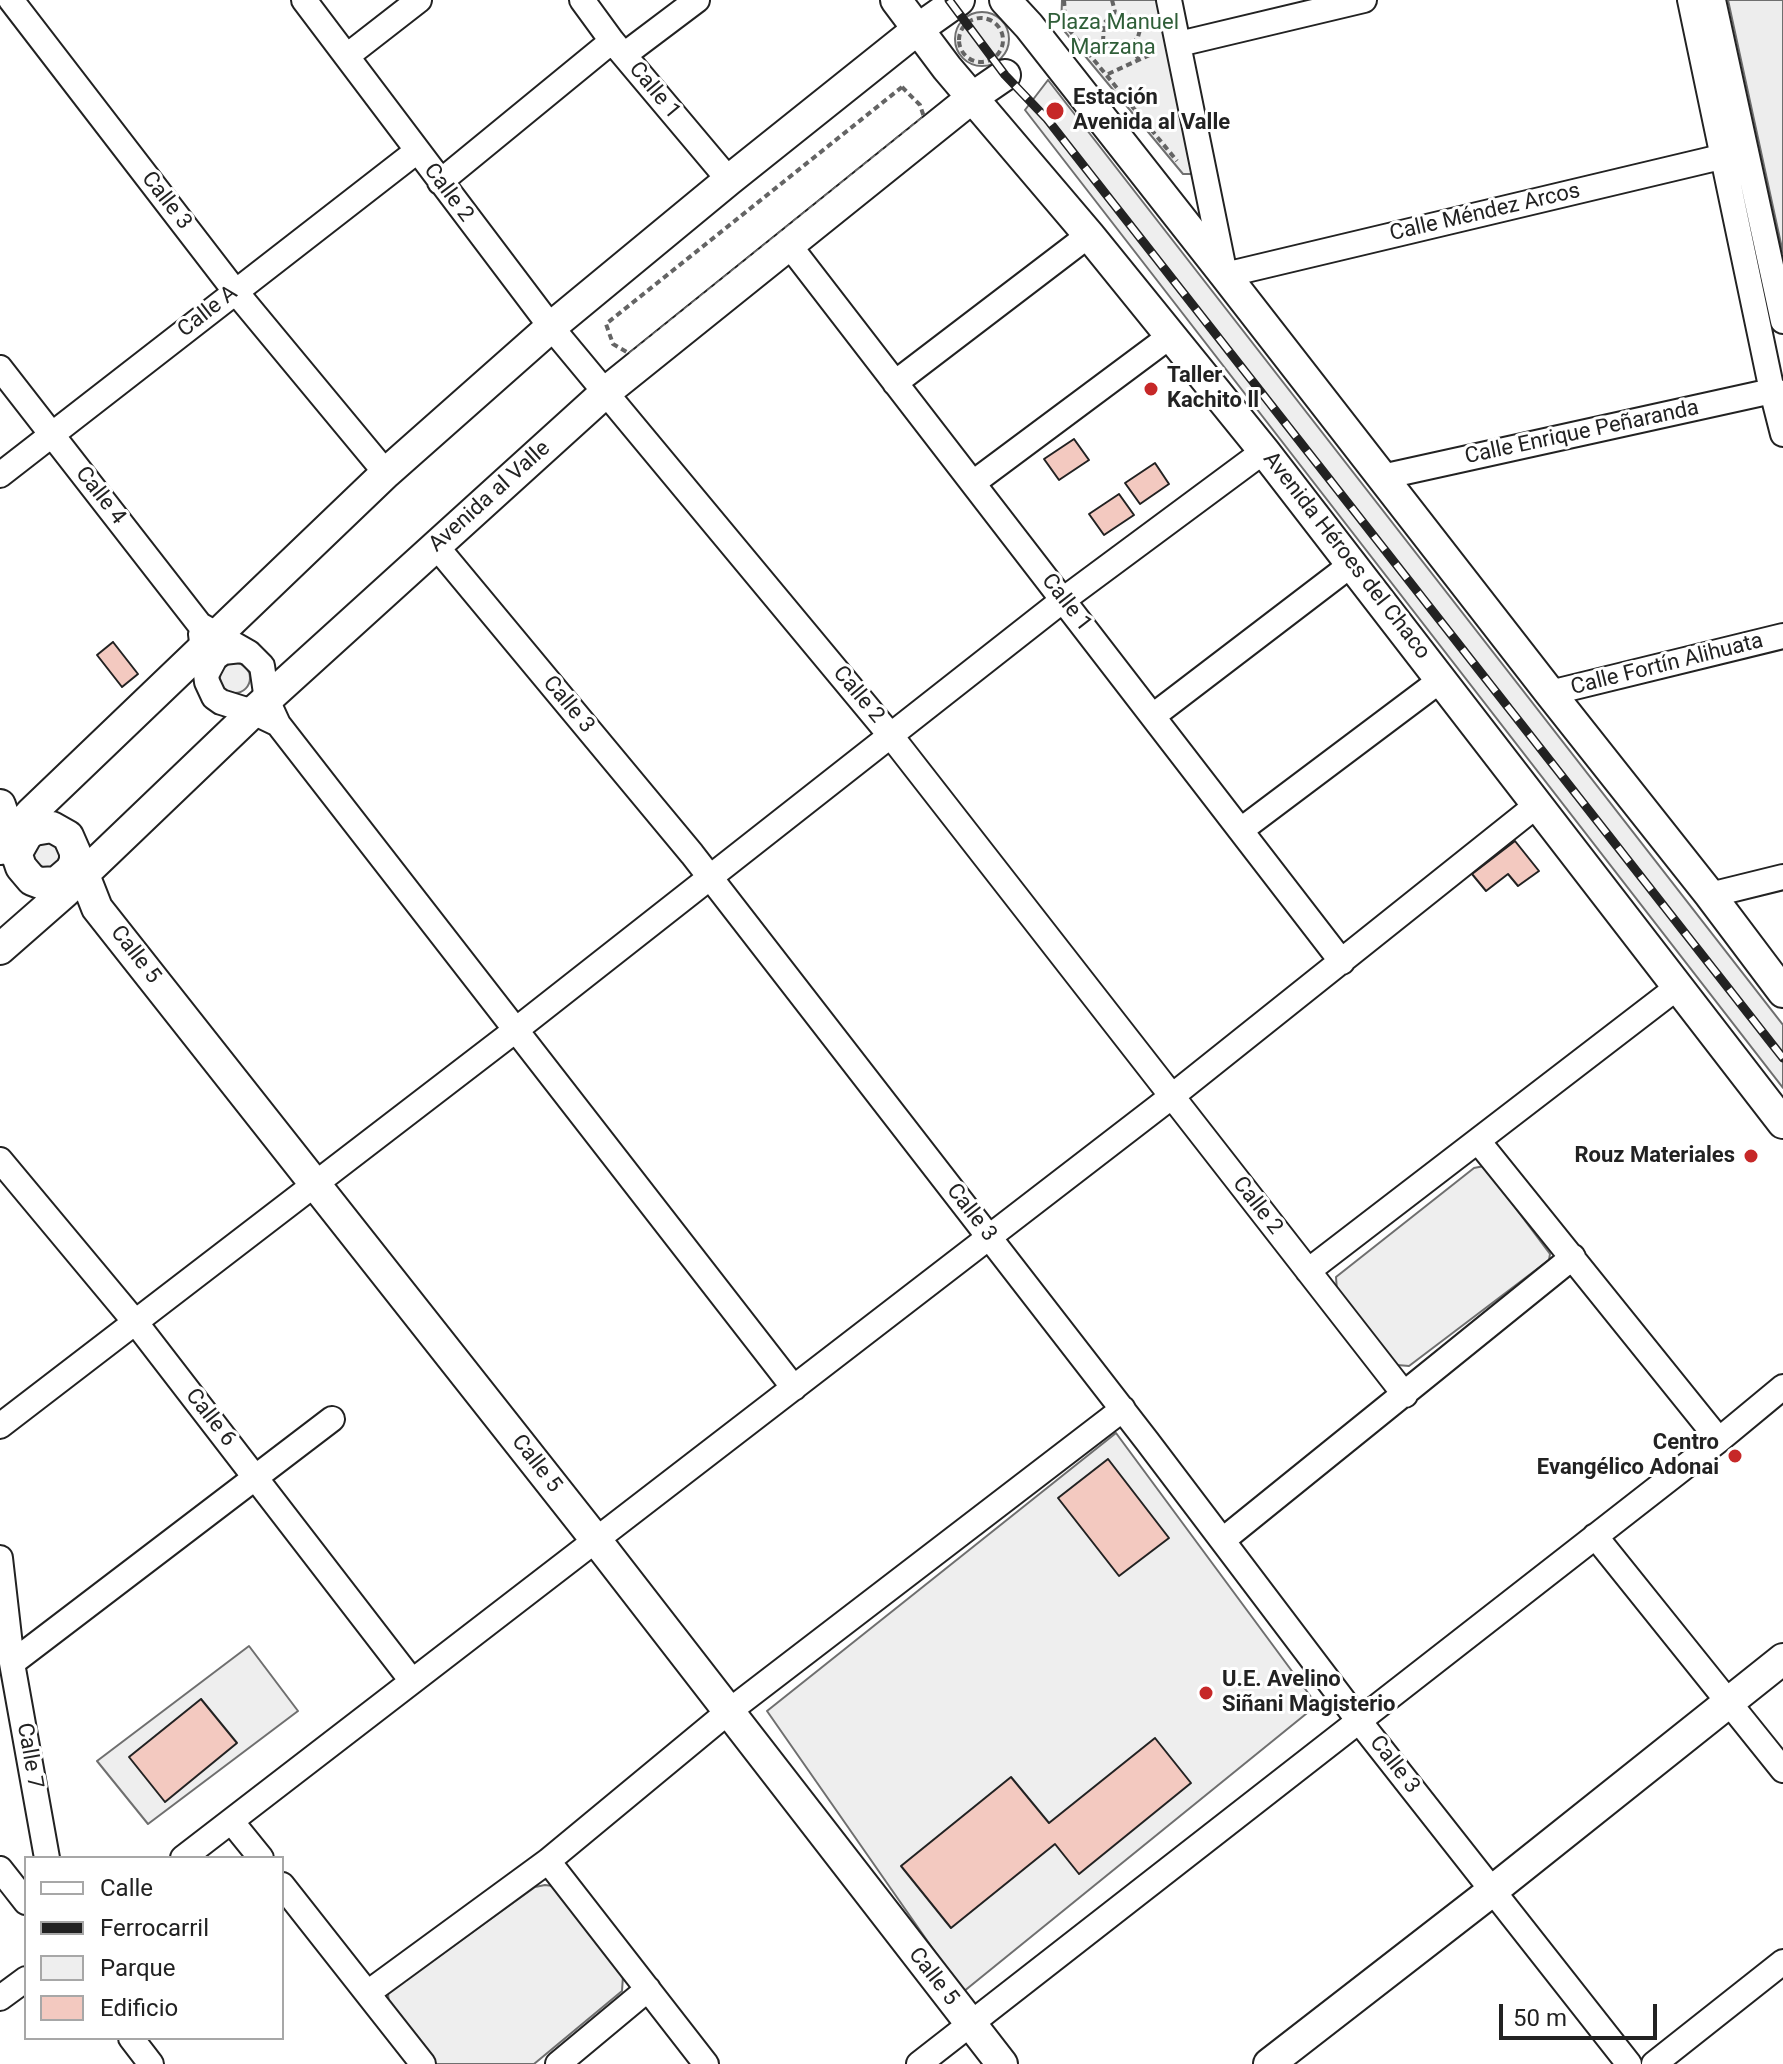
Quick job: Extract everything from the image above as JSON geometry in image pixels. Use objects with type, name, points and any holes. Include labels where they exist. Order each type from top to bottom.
[{"type":"main road","name":"Avenida Héroes del Chaco","points":[[896,0],[947,68],[1089,235],[1264,451],[1783,1123]]},
{"type":"main road","points":[[12,840],[207,644],[386,473],[551,327],[729,180],[955,1]]},
{"type":"main road","points":[[955,1],[943,15],[937,28],[936,42],[947,68],[968,81],[993,81],[1015,66],[1013,13]]},
{"type":"main road","points":[[1013,13],[1225,275],[1783,992]]},
{"type":"main road","name":"Avenida al Valle","points":[[0,949],[67,866],[260,705],[607,391],[973,97],[1005,75]]},
{"type":"main road","points":[[0,795],[12,840],[67,866]]},
{"type":"main road","points":[[0,805],[21,867],[32,880],[67,866]]},
{"type":"main road","points":[[12,840],[21,842],[34,830],[43,827],[67,866]]},
{"type":"main road","name":"Calle 5","points":[[67,866],[1002,2064]]},
{"type":"main road","points":[[1270,2064],[1783,1659]]},
{"type":"street","name":"Calle 3","points":[[11,0],[235,291],[386,473]]},
{"type":"street","name":"Calle 2","points":[[304,0],[551,327],[891,736],[1405,1395]]},
{"type":"street","points":[[347,56],[419,0]]},
{"type":"street","name":"Calle 1","points":[[582,0],[618,48],[729,180]]},
{"type":"street","points":[[440,182],[618,48],[697,0]]},
{"type":"street","points":[[1172,46],[1364,0]]},
{"type":"street","points":[[1690,0],[1783,321]]},
{"type":"street","points":[[1713,0],[1734,154],[1783,434]]},
{"type":"street","points":[[1164,9],[1225,275]]},
{"type":"street","name":"Calle A","points":[[0,475],[417,151]]},
{"type":"street","name":"Calle Méndez Arcos","points":[[1225,275],[1734,154]]},
{"type":"street","points":[[895,383],[1089,235]]},
{"type":"street","name":"Calle 1","points":[[789,245],[1342,962]]},
{"type":"street","points":[[973,483],[1169,337]]},
{"type":"street","name":"Calle 4","points":[[0,368],[207,644],[249,653]]},
{"type":"street","name":"Calle Enrique Peñaranda","points":[[1382,477],[1777,392]]},
{"type":"street","points":[[0,1426],[517,1029],[1063,600],[1264,451]]},
{"type":"street","name":"Calle 3","points":[[436,546],[710,877],[1123,1409],[1359,1721],[1629,2064]]},
{"type":"street","points":[[1153,716],[1352,564]]},
{"type":"street","name":"Calle Fortín Alihuata","points":[[1550,693],[1783,636]]},
{"type":"street","points":[[207,644],[215,658],[223,652],[241,650],[249,653],[262,666],[260,705],[517,1029],[794,1388]]},
{"type":"street","points":[[207,644],[207,682],[214,697],[221,702],[260,705]]},
{"type":"street","points":[[1241,830],[1442,679]]},
{"type":"street","points":[[186,1856],[1171,1097],[1537,805]]},
{"type":"street","points":[[1710,895],[1783,877]]},
{"type":"street","points":[[1308,1271],[1679,986]]},
{"type":"street","points":[[1478,1141],[1719,1440]]},
{"type":"street","name":"Calle 6","points":[[0,1160],[136,1323],[412,1681]]},
{"type":"street","points":[[1223,1540],[1573,1257]]},
{"type":"street","points":[[919,2064],[1783,1387]]},
{"type":"street","points":[[369,1992],[548,1861],[728,1712],[1123,1409]]},
{"type":"street","points":[[12,1663],[332,1419]]},
{"type":"street","points":[[1595,1536],[1783,1770]]},
{"type":"street","name":"Calle 7","points":[[0,1558],[12,1663],[47,1856]]},
{"type":"street","points":[[231,1821],[259,1856]]},
{"type":"street","points":[[548,1861],[706,2064]]},
{"type":"street","points":[[0,1869],[24,1899]]},
{"type":"street","points":[[284,1887],[423,2064]]},
{"type":"street","points":[[1654,2064],[1783,1962]]},
{"type":"street","points":[[0,1998],[24,1980]]},
{"type":"street","points":[[558,2064],[648,1989]]},
{"type":"street","points":[[133,2040],[151,2064]]},
{"type":"path","points":[[1064,0],[1066,26],[1184,169]]},
{"type":"path","points":[[1112,0],[1115,12]]},
{"type":"path","points":[[1103,42],[1116,49],[1131,46],[1141,26],[1164,9]]},
{"type":"path","points":[[1090,54],[1103,42],[1104,23],[1115,12]]},
{"type":"path","points":[[1115,12],[1131,16],[1141,26]]},
{"type":"path","points":[[1013,13],[1000,27],[1003,42],[997,55],[984,61],[965,55],[960,36],[967,24],[973,20],[1013,13]]},
{"type":"path","points":[[1131,46],[1139,60]]},
{"type":"path","points":[[1108,74],[1172,46]]},
{"type":"path","points":[[902,87],[920,105],[924,117],[630,354],[613,344],[606,324],[902,87]]},
{"type":"green space","name":"Plaza Manuel Marzana","points":[[1062,0],[1159,0],[1194,168],[1191,174],[1183,174],[1061,27]]},
{"type":"green space","points":[[1048,80],[1783,1025],[1783,1088],[1025,110]]},
{"type":"green space","points":[[235,663],[246,667],[250,678],[246,689],[235,693],[224,689],[220,678],[224,667]]},
{"type":"green space","points":[[56,841],[61,859],[55,867],[41,867],[34,860],[34,847],[37,843]]},
{"type":"green space","points":[[1484,1166],[1550,1254],[1549,1260],[1409,1366],[1397,1365],[1337,1291],[1336,1277],[1474,1168]]},
{"type":"green space","points":[[1116,1433],[1317,1705],[963,1992],[767,1711]]},
{"type":"green space","points":[[249,1646],[298,1711],[148,1824],[97,1761]]},
{"type":"green space","points":[[553,1886],[623,1976],[622,1991],[534,2064],[436,2064],[389,2004],[388,1993],[535,1887]]},
{"type":"shaded area","points":[[1728,0],[1783,0],[1783,253]]},
{"type":"shaded area","points":[[982,12],[1001,20],[1009,39],[1001,58],[982,66],[963,58],[955,39],[963,20]]},
{"type":"building","points":[[1074,439],[1089,460],[1059,480],[1044,459]]},
{"type":"building","points":[[1155,463],[1169,484],[1140,504],[1125,483]]},
{"type":"building","points":[[1119,494],[1134,515],[1104,535],[1089,514]]},
{"type":"building","points":[[113,642],[138,674],[122,687],[97,655]]},
{"type":"building","points":[[1515,841],[1539,871],[1518,886],[1508,874],[1486,891],[1472,874]]},
{"type":"building","points":[[1108,1459],[1169,1538],[1119,1576],[1058,1498]]},
{"type":"building","points":[[201,1699],[237,1743],[165,1802],[129,1757]]},
{"type":"building","points":[[1155,1738],[1191,1783],[1079,1874],[1055,1844],[951,1928],[901,1866],[1011,1777],[1049,1823]]},
{"type":"railway","points":[[949,0],[1005,75],[1047,119],[1783,1058]]},
{"type":"place","name":"Estación Avenida al Valle","points":[[1055,111]]},
{"type":"place","name":"Taller Kachito ll","points":[[1151,389]]},
{"type":"place","name":"Rouz Materiales","points":[[1751,1156]]},
{"type":"place","name":"Centro Evangélico Adonai","points":[[1735,1456]]},
{"type":"place","name":"U.E. Avelino Siñani Magisterio","points":[[1206,1693]]}]
